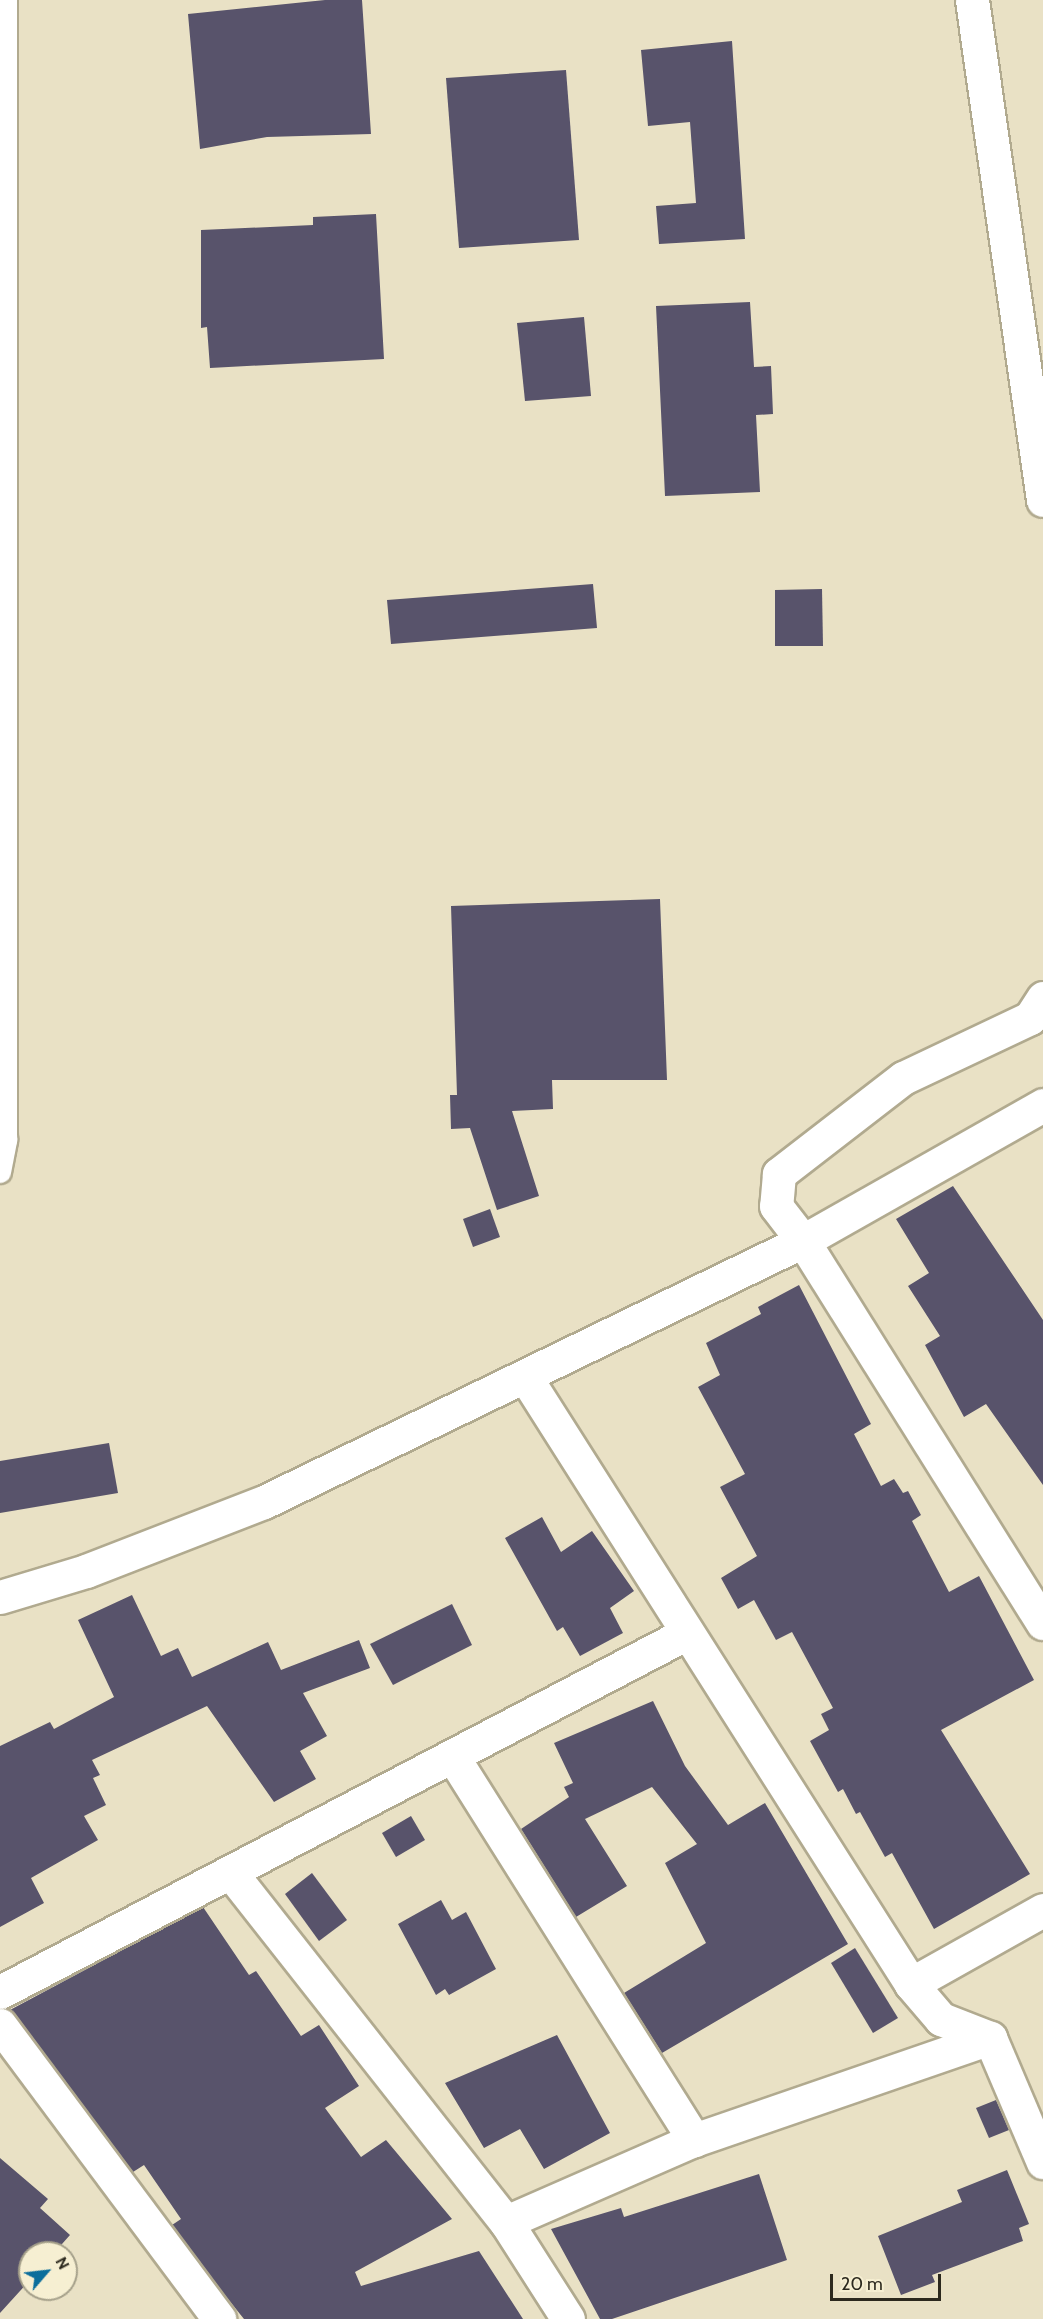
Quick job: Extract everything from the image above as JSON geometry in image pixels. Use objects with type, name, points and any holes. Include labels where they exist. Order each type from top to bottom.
[{"type":"street","points":[[972,0],[1043,500]]},
{"type":"street","points":[[1043,998],[1030,1018],[903,1078],[778,1174],[776,1206],[803,1241],[1043,1623]]},
{"type":"street","points":[[0,1597],[87,1571],[264,1502],[526,1378],[803,1241],[1043,1105]]},
{"type":"street","points":[[526,1378],[911,1984],[941,2019],[990,2038],[1043,2162]]},
{"type":"street","points":[[0,1992],[687,1633]]},
{"type":"street","points":[[453,1757],[694,2140]]},
{"type":"street","points":[[231,1873],[506,2222],[568,2319]]},
{"type":"street","points":[[911,1984],[1043,1910]]},
{"type":"street","points":[[0,2025],[219,2319]]},
{"type":"street","points":[[506,2222],[694,2140],[990,2038]]},
{"type":"lane","points":[[0,1172],[6,1140],[3,586],[6,0]]},
{"type":"building","points":[[325,0],[362,0],[371,134],[267,137],[200,149],[188,14]]},
{"type":"building","points":[[732,41],[745,239],[659,244],[656,206],[696,203],[690,122],[648,126],[641,50]]},
{"type":"building","points":[[566,70],[579,240],[459,248],[446,78]]},
{"type":"building","points":[[376,214],[384,359],[210,368],[207,327],[201,328],[201,230],[313,225],[313,217]]},
{"type":"building","points":[[750,302],[754,367],[771,366],[773,414],[756,415],[760,492],[665,496],[656,306]]},
{"type":"building","points":[[584,317],[591,396],[525,401],[517,323]]},
{"type":"building","points":[[593,584],[597,628],[391,644],[387,600]]},
{"type":"building","points":[[822,589],[823,646],[775,646],[775,590]]},
{"type":"building","points":[[660,899],[667,1080],[552,1080],[553,1109],[512,1111],[539,1196],[497,1210],[470,1128],[451,1129],[450,1095],[457,1095],[451,906]]},
{"type":"building","points":[[953,1186],[1043,1320],[1043,1485],[986,1404],[964,1417],[925,1345],[940,1336],[908,1286],[929,1273],[896,1219]]},
{"type":"building","points":[[490,1209],[500,1237],[473,1247],[463,1219]]},
{"type":"building","points":[[799,1285],[871,1424],[854,1434],[881,1486],[894,1479],[903,1493],[908,1491],[921,1515],[912,1521],[949,1592],[979,1576],[1034,1680],[941,1730],[1030,1874],[934,1929],[892,1853],[885,1857],[860,1812],[856,1814],[843,1789],[838,1792],[810,1741],[829,1730],[821,1714],[833,1708],[792,1632],[776,1640],[754,1600],[738,1609],[721,1578],[757,1556],[720,1487],[745,1474],[698,1387],[720,1375],[706,1343],[761,1314],[758,1307]]},
{"type":"building","points":[[109,1443],[118,1493],[0,1513],[0,1461]]},
{"type":"building","points":[[542,1517],[561,1552],[592,1531],[634,1591],[610,1608],[623,1633],[580,1656],[563,1627],[557,1631],[505,1538]]},
{"type":"building","points":[[132,1595],[161,1656],[178,1648],[192,1677],[268,1642],[281,1670],[359,1640],[370,1668],[303,1693],[327,1736],[300,1751],[316,1779],[274,1802],[207,1706],[92,1760],[100,1775],[93,1778],[106,1805],[84,1816],[98,1840],[31,1878],[44,1903],[0,1927],[0,1746],[50,1722],[54,1729],[114,1697],[78,1620]]},
{"type":"building","points":[[452,1604],[472,1645],[393,1685],[370,1644]]},
{"type":"building","points":[[653,1701],[685,1766],[728,1825],[765,1803],[848,1944],[662,2053],[624,1993],[706,1943],[665,1863],[697,1844],[652,1787],[585,1819],[627,1886],[576,1917],[521,1829],[569,1797],[564,1787],[573,1783],[554,1743]]},
{"type":"building","points":[[411,1816],[425,1840],[396,1857],[382,1833]]},
{"type":"building","points":[[312,1873],[347,1920],[319,1941],[285,1894]]},
{"type":"building","points":[[441,1900],[452,1920],[466,1912],[496,1969],[449,1995],[445,1989],[436,1995],[398,1924]]},
{"type":"building","points":[[203,1907],[249,1975],[256,1971],[301,2036],[319,2025],[359,2086],[325,2108],[361,2157],[386,2140],[452,2219],[355,2272],[361,2286],[479,2251],[523,2319],[244,2319],[219,2288],[172,2225],[181,2219],[144,2165],[133,2172],[10,2010]]},
{"type":"building","points":[[855,1948],[898,2018],[873,2033],[831,1963]]},
{"type":"building","points":[[557,2035],[610,2133],[544,2169],[520,2129],[484,2148],[445,2083]]},
{"type":"building","points":[[996,2100],[1009,2130],[989,2138],[976,2108]]},
{"type":"building","points":[[0,2158],[48,2199],[40,2208],[70,2235],[65,2241],[18,2241],[18,2293],[0,2313]]},
{"type":"building","points":[[1007,2170],[1029,2224],[1019,2228],[1023,2241],[932,2275],[935,2282],[901,2295],[878,2236],[962,2202],[957,2190]]},
{"type":"building","points":[[759,2174],[787,2260],[612,2319],[600,2319],[551,2229],[621,2208],[624,2217]]}]
